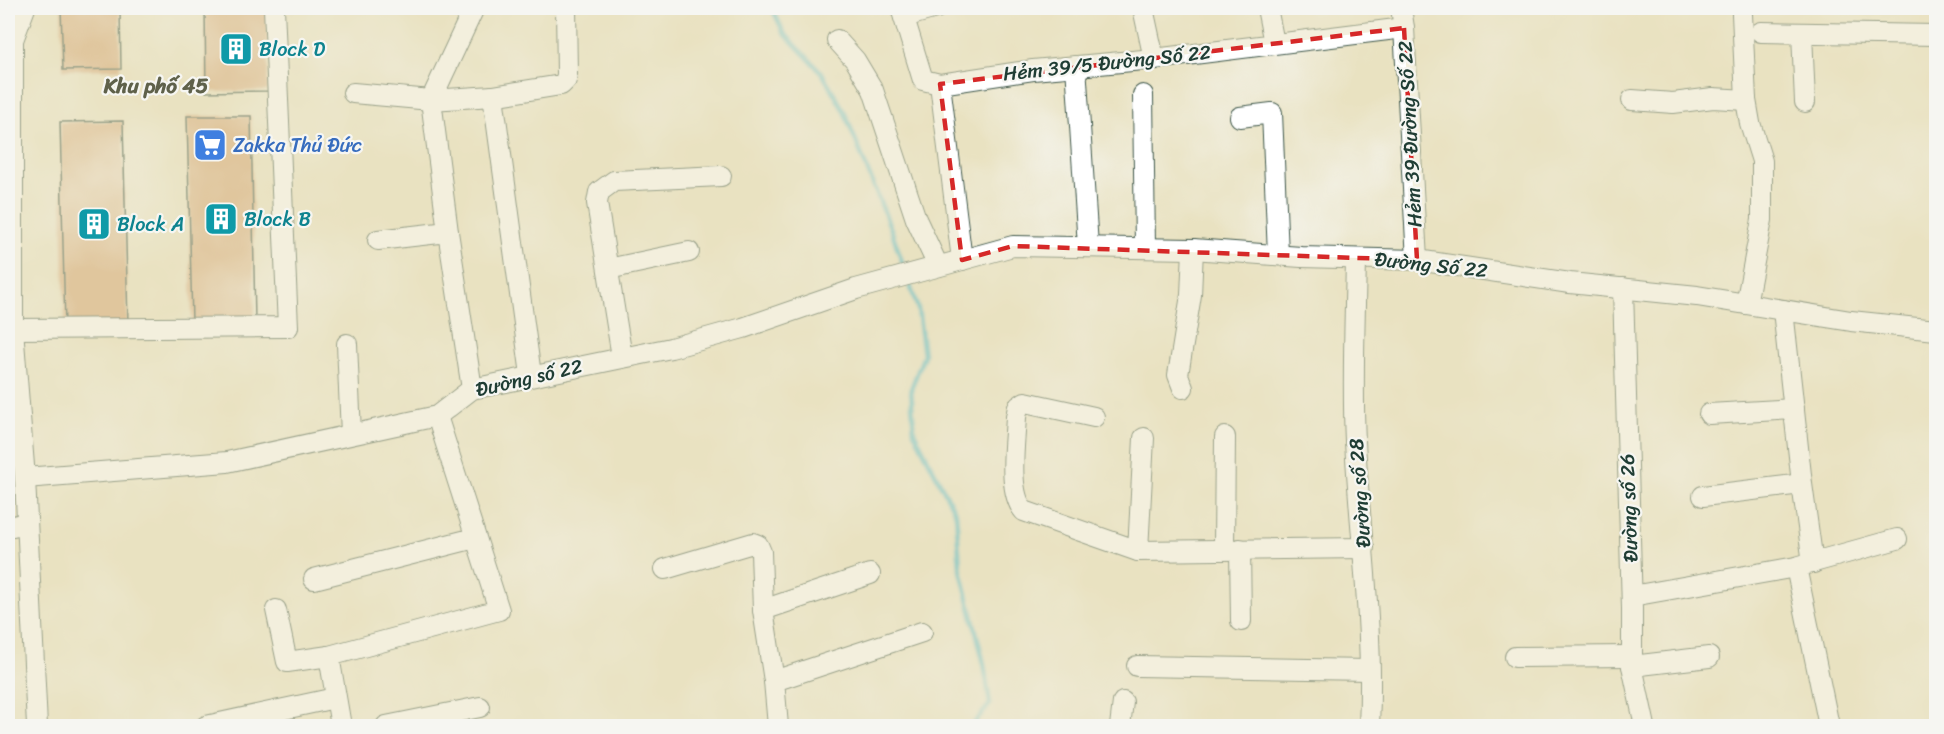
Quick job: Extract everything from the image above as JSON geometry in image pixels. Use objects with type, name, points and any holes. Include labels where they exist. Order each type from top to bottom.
[{"type":"street","points":[[25,8],[10,40],[13,329],[11,372],[25,478],[37,726]]},
{"type":"street","points":[[13,329],[288,327],[274,8]]},
{"type":"street","points":[[472,388],[431,100],[473,8]]},
{"type":"street","points":[[353,93],[431,100],[493,96],[560,85],[565,82],[567,74],[566,8]]},
{"type":"street","points":[[936,8],[903,12],[923,80],[940,84],[962,260]]},
{"type":"street","points":[[1143,8],[1154,59]]},
{"type":"street","points":[[1267,8],[1274,43]]},
{"type":"street","name":"Hẻm 39 Đường Số 22","points":[[1401,8],[1417,260]]},
{"type":"street","points":[[1742,14],[1746,100],[1750,123],[1762,161],[1762,220],[1746,304]]},
{"type":"street","name":"Hẻm 39/5 Đường Số 22","points":[[940,84],[1032,69],[1154,59],[1404,28]]},
{"type":"street","points":[[1761,32],[1936,34]]},
{"type":"street","points":[[1802,33],[1805,102]]},
{"type":"street","points":[[837,40],[855,60],[873,90],[931,267]]},
{"type":"street","points":[[1076,66],[1088,246]]},
{"type":"street","points":[[1143,95],[1145,247]]},
{"type":"street","points":[[493,96],[531,375]]},
{"type":"street","points":[[1632,100],[1673,103],[1713,98],[1746,100]]},
{"type":"street","points":[[1240,117],[1272,113],[1278,255]]},
{"type":"street","points":[[622,357],[597,203],[599,192],[614,181],[721,176]]},
{"type":"street","points":[[378,240],[448,232]]},
{"type":"street","name":"Đường Số 22","points":[[931,267],[1013,246],[1145,247],[1356,259],[1417,260],[1570,283],[1697,296],[1851,321],[1936,330]]},
{"type":"street","points":[[1183,388],[1178,375],[1191,295],[1193,249]]},
{"type":"street","points":[[608,269],[689,252]]},
{"type":"street","name":"Đường số 28","points":[[1356,259],[1355,439],[1364,548],[1369,726]]},
{"type":"street","name":"Đường số 22","points":[[25,478],[227,462],[436,416],[472,388],[670,348],[743,328],[856,289],[931,267]]},
{"type":"street","name":"Đường số 26","points":[[1623,288],[1632,596],[1631,661],[1645,726]]},
{"type":"street","points":[[1783,310],[1802,484],[1804,565],[1829,726]]},
{"type":"street","points":[[347,344],[351,434]]},
{"type":"street","points":[[1094,417],[1025,402],[1018,407],[1014,489],[1019,505],[1024,511],[1138,551],[1364,548]]},
{"type":"street","points":[[1709,414],[1794,409]]},
{"type":"street","points":[[276,610],[287,662],[329,656],[499,610],[436,416]]},
{"type":"street","points":[[1225,437],[1232,549],[1241,621]]},
{"type":"street","points":[[1138,551],[1144,438]]},
{"type":"street","points":[[1703,496],[1802,484]]},
{"type":"street","points":[[8,527],[27,523]]},
{"type":"street","points":[[314,579],[475,538]]},
{"type":"street","points":[[1632,596],[1804,565],[1897,539]]},
{"type":"street","points":[[665,569],[753,543],[758,545],[761,552],[763,610],[774,681],[778,726]]},
{"type":"street","points":[[763,610],[870,574]]},
{"type":"street","points":[[774,681],[922,632]]},
{"type":"street","points":[[329,656],[341,726]]},
{"type":"street","points":[[1515,657],[1631,661],[1708,657]]},
{"type":"street","points":[[1137,666],[1369,670]]},
{"type":"street","points":[[206,726],[335,698]]},
{"type":"street","points":[[1120,726],[1123,702]]},
{"type":"street","points":[[386,726],[480,707]]},
{"type":"highlighted area","points":[[1404,28],[1417,260],[1013,246],[962,260],[940,84]]},
{"type":"building","points":[[61,8],[120,8],[121,69],[63,70]]},
{"type":"building","name":"Block D","points":[[205,8],[267,8],[268,91],[206,92]]},
{"type":"building","name":"Block B","points":[[187,116],[251,116],[255,321],[192,322]]},
{"type":"building","name":"Block A","points":[[123,121],[128,325],[65,326],[60,122]]},
{"type":"waterway","points":[[772,8],[784,33],[822,73],[844,111],[892,232],[918,309],[924,355],[911,389],[914,432],[956,514],[960,566],[984,664],[990,704],[972,726]]},
{"type":"place","name":"Block D","points":[[236,49]]},
{"type":"place","name":"Zakka Thủ Đức","points":[[210,145]]},
{"type":"place","name":"Block B","points":[[221,219]]},
{"type":"place","name":"Block A","points":[[94,224]]},
{"type":"district","name":"Khu phố 45","points":[[156,86]]}]
